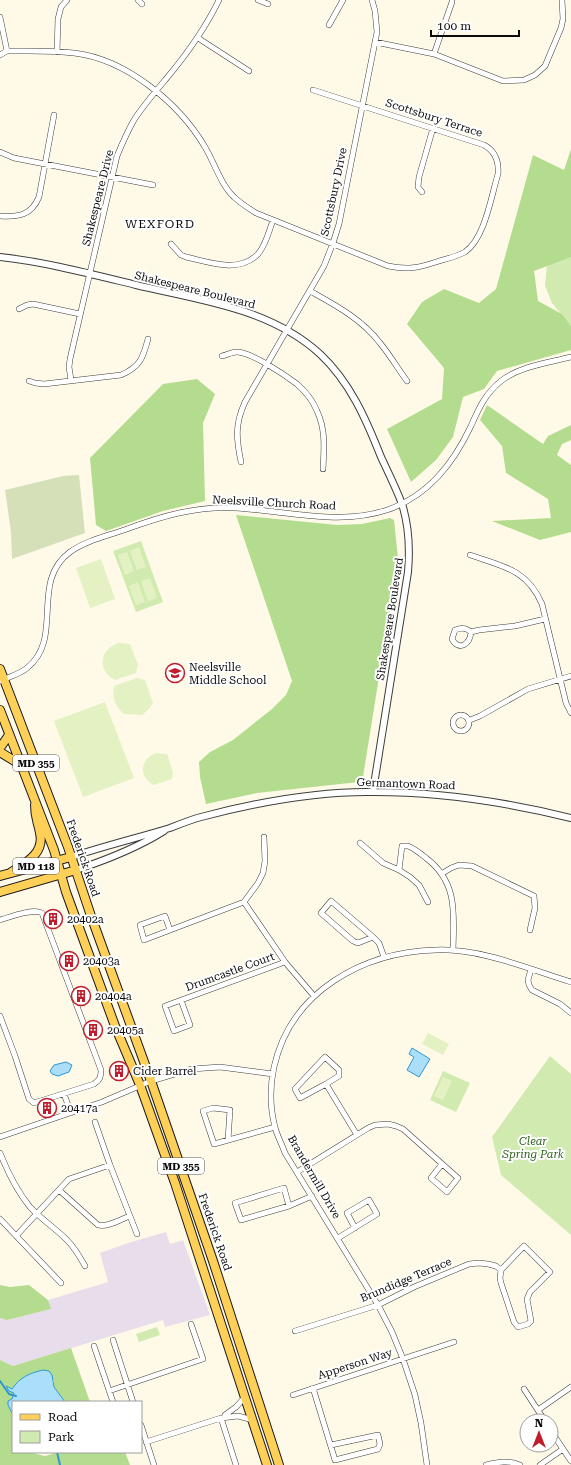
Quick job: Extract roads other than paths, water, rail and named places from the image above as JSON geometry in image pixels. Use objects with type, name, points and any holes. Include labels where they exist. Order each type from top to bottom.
[{"type":"main road","name":"Frederick Road","points":[[0,669],[2,680],[76,870],[151,1081],[218,1275],[279,1465]]},
{"type":"main road","name":"Frederick Road","points":[[0,710],[57,860],[115,1026],[140,1085],[189,1224],[268,1465]]},
{"type":"main road","points":[[0,748],[9,735]]},
{"type":"main road","points":[[0,752],[21,765]]},
{"type":"main road","points":[[10,874],[35,856],[40,845],[41,834],[35,817],[35,800]]},
{"type":"main road","name":"Germantown Road","points":[[0,876],[71,857]]},
{"type":"main road","name":"Germantown Road","points":[[0,892],[76,870]]},
{"type":"street","points":[[57,52],[58,19],[61,7],[67,0]]},
{"type":"street","name":"Shakespeare Drive","points":[[71,380],[70,359],[117,156],[127,131],[135,118],[198,38],[219,0]]},
{"type":"street","points":[[258,0],[268,4]]},
{"type":"street","points":[[329,25],[343,0]]},
{"type":"street","name":"Scottsbury Drive","points":[[241,462],[237,440],[240,414],[245,402],[266,365],[288,330],[324,266],[339,224],[377,32],[376,11],[372,0]]},
{"type":"street","points":[[375,42],[434,54],[502,81],[524,80],[535,75],[545,66],[561,28],[563,19],[562,0]]},
{"type":"street","points":[[434,54],[452,2]]},
{"type":"street","points":[[0,17],[7,51],[0,55]]},
{"type":"street","points":[[198,38],[249,72]]},
{"type":"street","name":"Scottsbury Terrace","points":[[7,51],[74,53],[102,59],[127,70],[156,92],[178,112],[195,131],[228,190],[244,206],[256,213],[388,266],[402,269],[416,268],[459,255],[466,251],[475,241],[483,225],[498,174],[496,156],[484,144],[313,90]]},
{"type":"street","points":[[0,216],[20,216],[28,212],[36,204],[39,197],[54,115]]},
{"type":"street","points":[[422,192],[418,187],[419,177],[433,128]]},
{"type":"street","points":[[0,152],[14,158],[153,185]]},
{"type":"street","points":[[172,244],[181,254],[186,257],[225,266],[238,265],[251,260],[258,254],[265,243],[273,220]]},
{"type":"street","name":"Shakespeare Boulevard","points":[[0,257],[30,260],[242,310],[268,319],[288,330],[320,354],[334,368],[346,384],[364,415],[402,504],[408,532],[410,552],[373,792]]},
{"type":"street","points":[[310,291],[343,310],[361,324],[380,342],[407,382]]},
{"type":"street","points":[[19,309],[33,304],[80,314]]},
{"type":"street","points":[[29,381],[44,384],[121,375],[131,370],[140,361],[144,355],[148,339]]},
{"type":"street","points":[[222,356],[240,352],[254,357],[297,384],[308,396],[317,411],[324,431],[325,443],[323,469]]},
{"type":"street","name":"Neelsville Church Road","points":[[2,680],[25,670],[39,655],[45,639],[48,591],[51,577],[63,557],[78,547],[160,517],[188,511],[237,508],[303,515],[347,517],[373,514],[388,510],[418,495],[440,476],[459,449],[481,404],[490,392],[502,381],[519,371],[571,357]]},
{"type":"street","points":[[470,555],[513,570],[525,578],[538,595],[566,703],[571,713]]},
{"type":"street","points":[[471,632],[515,626],[545,618]]},
{"type":"street","points":[[470,720],[480,716],[528,688],[571,676]]},
{"type":"street","name":"Germantown Road","points":[[71,857],[219,812],[278,801],[334,794],[373,792],[427,794],[480,799],[571,818]]},
{"type":"street","name":"Germantown Road","points":[[76,870],[95,864],[128,850],[170,828]]},
{"type":"street","points":[[170,930],[165,916],[140,925],[144,940],[244,902],[258,883],[262,873],[265,862],[264,837]]},
{"type":"street","points":[[360,843],[383,863],[399,870],[419,885],[428,902]]},
{"type":"street","points":[[399,870],[402,846],[408,846],[434,864],[443,874],[453,901],[453,950]]},
{"type":"street","points":[[443,874],[451,868],[459,865],[472,866],[534,896],[535,908],[530,930]]},
{"type":"street","points":[[373,937],[358,943],[353,942],[321,913],[331,901],[373,937],[379,944],[384,957]]},
{"type":"street","points":[[244,902],[285,962],[314,996]]},
{"type":"street","points":[[0,920],[30,912],[38,911],[42,913],[101,1070],[101,1077],[99,1081],[94,1084],[34,1103],[29,1099],[0,1016]]},
{"type":"street","name":"Brandermill Drive","points":[[427,1465],[421,1424],[403,1359],[378,1305],[285,1152],[275,1127],[271,1089],[278,1052],[287,1031],[300,1011],[314,996],[345,974],[360,966],[384,957],[413,951],[453,950],[487,956],[571,982]]},
{"type":"street","name":"Drumcastle Court","points":[[181,1000],[190,1025],[174,1031],[165,1006],[181,1000],[285,962]]},
{"type":"street","points":[[531,969],[528,980],[532,990],[560,1004],[571,1013]]},
{"type":"street","points":[[325,1057],[339,1070],[339,1076],[326,1084],[300,1098],[295,1089],[325,1057]]},
{"type":"street","points":[[0,1137],[102,1102],[140,1085],[176,1072],[206,1067],[237,1068],[273,1074]]},
{"type":"street","points":[[326,1084],[356,1135]]},
{"type":"street","points":[[64,1094],[71,1113]]},
{"type":"street","points":[[228,1140],[230,1110],[213,1108],[203,1110],[214,1144],[275,1127]]},
{"type":"street","points":[[96,1122],[110,1165],[137,1234]]},
{"type":"street","points":[[297,1172],[356,1135],[375,1125],[388,1124],[403,1129],[458,1178],[446,1192],[431,1178],[442,1164]]},
{"type":"street","points":[[0,1153],[15,1187],[37,1213],[67,1240],[85,1266]]},
{"type":"street","points":[[16,1236],[69,1179],[110,1165]]},
{"type":"street","points":[[289,1206],[284,1188],[236,1203],[241,1220],[289,1206],[312,1196]]},
{"type":"street","points":[[59,1190],[98,1225],[102,1226],[130,1216]]},
{"type":"street","points":[[338,1238],[355,1228],[377,1214],[370,1200],[347,1213],[355,1228]]},
{"type":"street","points":[[0,1219],[62,1284]]},
{"type":"street","points":[[524,1246],[550,1272],[530,1292],[527,1299],[531,1321],[528,1324],[518,1327],[514,1322],[501,1283],[500,1273],[502,1270],[524,1246]]},
{"type":"street","name":"Brundidge Terrace","points":[[295,1331],[378,1305],[414,1287],[469,1264],[488,1264],[496,1266],[502,1270]]},
{"type":"street","points":[[109,1391],[203,1359],[191,1324]]},
{"type":"street","points":[[113,1340],[133,1401]]},
{"type":"street","name":"Apperson Way","points":[[293,1395],[454,1342]]},
{"type":"street","points":[[94,1346],[113,1401]]},
{"type":"street","name":"Apperson Way","points":[[313,1388],[335,1460],[378,1449],[380,1444],[378,1435],[331,1445]]},
{"type":"street","points":[[538,1410],[571,1388]]},
{"type":"street","points":[[524,1389],[540,1413]]},
{"type":"street","points":[[221,1418],[230,1413],[245,1397]]},
{"type":"street","points":[[146,1442],[221,1418],[238,1416],[252,1420]]},
{"type":"street","points":[[221,1418],[235,1465]]},
{"type":"street","points":[[142,1428],[154,1465]]},
{"type":"street","points":[[559,1443],[571,1461]]},
{"type":"street","points":[[540,1465],[563,1449]]},
{"type":"street","points":[[486,1465],[513,1462],[520,1465]]},
{"type":"water","points":[[412,1048],[430,1059],[419,1077],[407,1070],[414,1057],[409,1054]]},
{"type":"water","points":[[66,1062],[72,1065],[69,1072],[58,1076],[52,1074],[50,1071],[54,1065]]},
{"type":"water","points":[[43,1370],[49,1371],[52,1375],[54,1387],[64,1401],[12,1401],[12,1413],[8,1405],[8,1401],[12,1399],[14,1393],[9,1391],[6,1386],[12,1389],[18,1381]]},
{"type":"waterway","points":[[0,1381],[9,1394],[16,1396]]},
{"type":"waterway","points":[[57,1453],[60,1465]]},
{"type":"place","name":"Neelsville Middle School","points":[[175,673]]},
{"type":"place","name":"20402a","points":[[53,919]]},
{"type":"place","name":"20403a","points":[[69,961]]},
{"type":"place","name":"20404a","points":[[81,996]]},
{"type":"place","name":"20405a","points":[[93,1030]]},
{"type":"place","name":"Cider Barrel","points":[[119,1071]]},
{"type":"place","name":"20417a","points":[[47,1108]]},
{"type":"district","name":"WEXFORD","points":[[160,224]]},
{"type":"park label","name":"Clear Spring Park","points":[[533,1147]]}]
